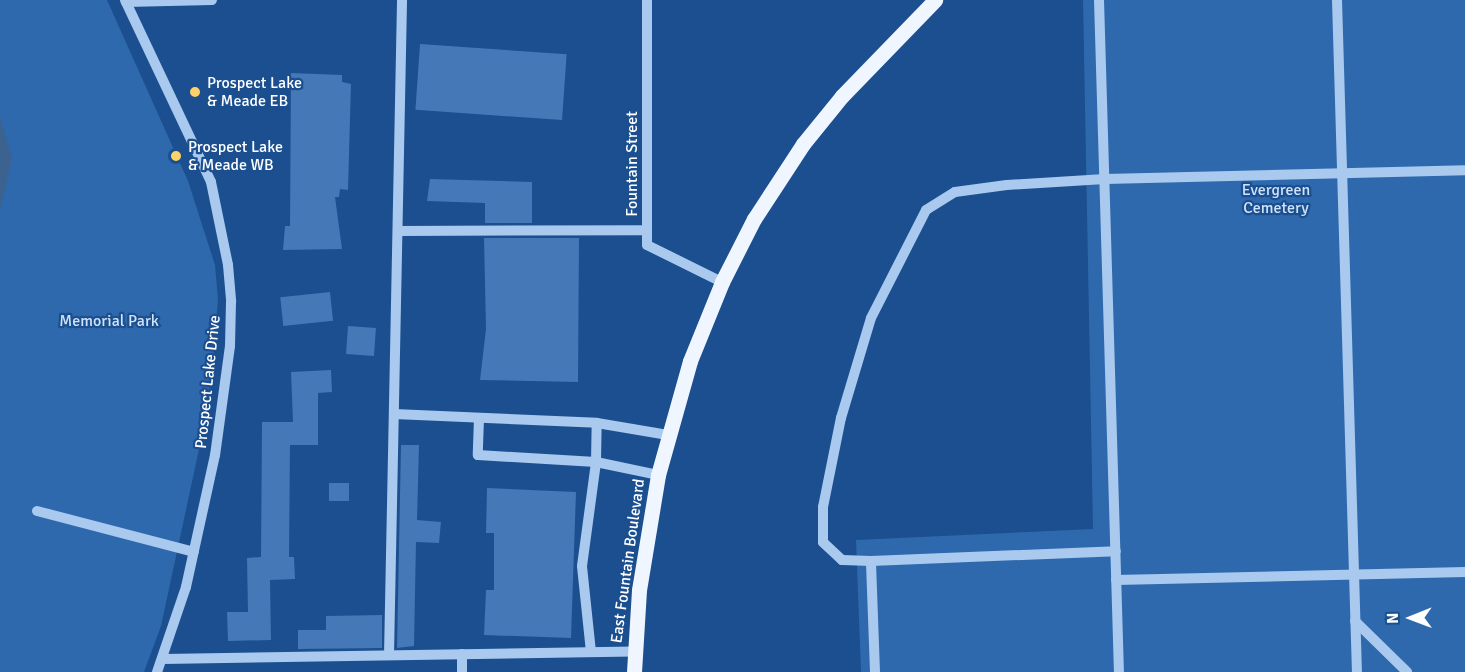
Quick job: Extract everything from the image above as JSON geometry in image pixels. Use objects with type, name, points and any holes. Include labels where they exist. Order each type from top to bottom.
[{"type":"main road","name":"East Fountain Boulevard","points":[[634,672],[639,590],[658,475],[690,361],[722,282],[754,219],[803,144],[842,96],[935,0]]},
{"type":"street","points":[[126,1],[212,0]]},
{"type":"street","points":[[389,655],[402,0]]},
{"type":"street","name":"Fountain Street","points":[[647,0],[647,245],[722,282]]},
{"type":"street","points":[[1099,0],[1119,672]]},
{"type":"street","points":[[1336,0],[1357,672]]},
{"type":"street","name":"Prospect Lake Drive","points":[[126,1],[211,182],[228,265],[230,346],[215,455],[194,552],[163,659],[157,672]]},
{"type":"street","points":[[1116,551],[871,561],[842,560],[823,542],[823,507],[841,418],[871,318],[926,210],[955,192],[1105,179],[1465,170]]},
{"type":"street","points":[[398,231],[647,230]]},
{"type":"street","points":[[394,414],[597,423],[668,435]]},
{"type":"street","points":[[479,418],[478,455],[596,462],[658,475]]},
{"type":"street","points":[[591,652],[582,566],[596,462],[597,423]]},
{"type":"street","points":[[37,511],[194,552]]},
{"type":"street","points":[[871,561],[875,672]]},
{"type":"street","points":[[1116,580],[1465,572]]},
{"type":"street","points":[[1355,621],[1407,672]]},
{"type":"street","points":[[163,659],[634,652]]},
{"type":"street","points":[[462,654],[462,672]]},
{"type":"green space","name":"Memorial Park","points":[[0,0],[107,0],[188,181],[215,265],[218,299],[210,398],[161,626],[144,672],[0,672]]},
{"type":"green space","name":"Evergreen Cemetery","points":[[1083,0],[1465,0],[1465,672],[861,672],[856,540],[1093,529]]},
{"type":"shaded area","points":[[0,117],[12,158],[0,210]]},
{"type":"building","points":[[420,44],[567,54],[562,120],[415,110]]},
{"type":"building","points":[[291,73],[342,75],[342,82],[351,84],[348,190],[340,189],[339,197],[335,197],[342,249],[283,250],[285,226],[290,226]]},
{"type":"building","points":[[430,179],[532,182],[532,223],[485,223],[485,203],[427,201]]},
{"type":"building","points":[[484,238],[579,238],[578,382],[480,380],[486,329]]},
{"type":"building","points":[[330,292],[333,321],[283,326],[280,297]]},
{"type":"building","points":[[348,326],[376,328],[374,356],[346,354]]},
{"type":"building","points":[[331,370],[332,392],[318,393],[318,445],[290,445],[289,557],[294,557],[295,579],[270,580],[271,640],[228,641],[227,612],[248,612],[247,558],[261,557],[262,422],[293,422],[291,372]]},
{"type":"building","points":[[401,445],[419,445],[417,520],[441,522],[439,543],[416,542],[414,646],[397,648]]},
{"type":"building","points":[[329,483],[349,483],[349,501],[329,501]]},
{"type":"building","points":[[487,488],[576,492],[571,638],[484,635],[486,590],[494,590],[494,533],[486,533]]},
{"type":"building","points":[[382,615],[382,648],[298,649],[298,630],[326,630],[326,616]]},
{"type":"place","name":"Prospect Lake & Meade EB","points":[[195,92]]},
{"type":"place","name":"Prospect Lake & Meade WB","points":[[176,156]]}]
